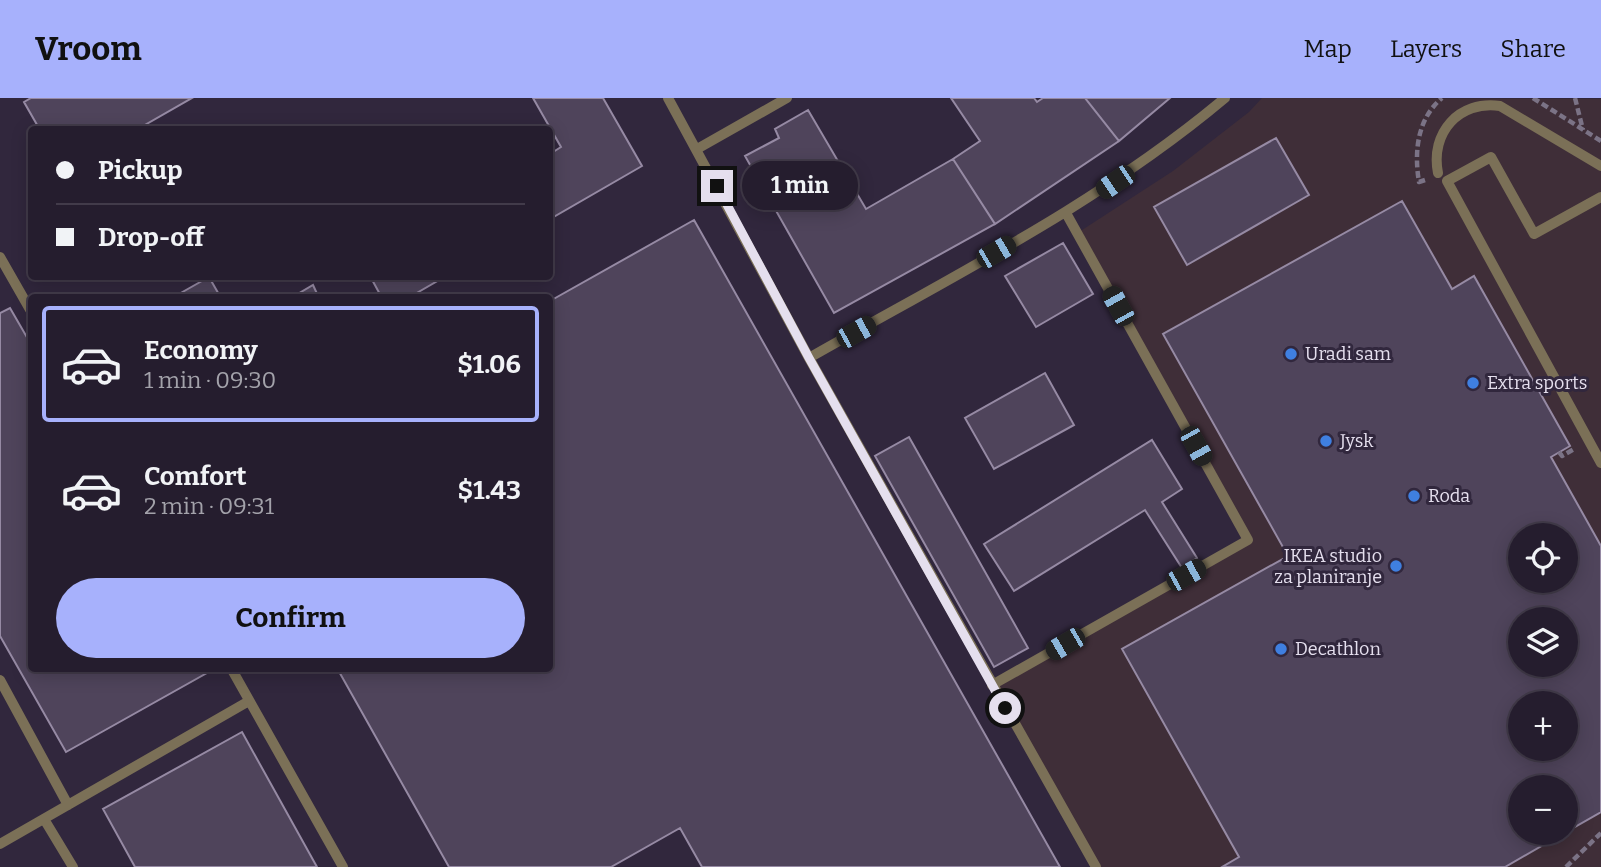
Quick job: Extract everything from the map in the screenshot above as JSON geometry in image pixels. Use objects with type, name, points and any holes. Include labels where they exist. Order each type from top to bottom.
[{"type":"lane","points":[[668,98],[809,358],[1096,867]]},
{"type":"lane","points":[[697,149],[788,98]]},
{"type":"lane","points":[[809,358],[1066,213],[1160,151],[1225,98]]},
{"type":"lane","points":[[1438,173],[1437,152],[1448,123],[1468,108],[1489,104],[1500,106],[1597,164]]},
{"type":"lane","points":[[1601,197],[1534,234],[1491,157],[1447,181],[1601,463]]},
{"type":"lane","points":[[992,685],[1248,540],[1066,213]]},
{"type":"lane","points":[[0,257],[28,306]]},
{"type":"lane","points":[[233,672],[343,867]]},
{"type":"lane","points":[[0,680],[68,805]]},
{"type":"lane","points":[[0,844],[249,701]]},
{"type":"lane","points":[[44,818],[73,867]]},
{"type":"path","points":[[1533,98],[1601,141]]},
{"type":"path","points":[[1575,98],[1583,130]]},
{"type":"path","points":[[1559,452],[1562,456],[1574,450],[1571,443]]},
{"type":"path","points":[[1566,867],[1601,833]]},
{"type":"shaded area","points":[[1262,98],[1601,99],[1601,867],[1096,867],[992,685],[1248,540],[1079,232],[1173,171],[1249,112]]},
{"type":"building","points":[[31,98],[192,98],[143,126],[38,126],[24,102]]},
{"type":"building","points":[[533,98],[603,98],[642,166],[553,217],[553,152],[561,147],[553,133],[553,126],[549,126]]},
{"type":"building","points":[[951,98],[1034,98],[1037,102],[1043,98],[1085,98],[1119,141],[995,224],[953,159],[980,141]]},
{"type":"building","points":[[1085,98],[1170,98],[1119,141]]},
{"type":"building","points":[[808,110],[866,209],[953,159],[995,224],[834,313],[745,156],[779,138],[775,129]]},
{"type":"building","points":[[1276,138],[1309,195],[1187,265],[1154,207]]},
{"type":"building","name":"Roda","points":[[1402,201],[1452,289],[1474,276],[1570,446],[1551,457],[1601,546],[1601,812],[1578,825],[1578,775],[1508,775],[1508,845],[1543,845],[1505,867],[1222,867],[1239,857],[1122,649],[1288,556],[1163,334]]},
{"type":"building","points":[[694,220],[1060,867],[702,867],[680,828],[611,867],[449,867],[339,672],[553,672],[553,299]]},
{"type":"building","points":[[1063,243],[1093,294],[1036,327],[1005,276]]},
{"type":"building","points":[[204,280],[211,280],[219,294],[179,294]]},
{"type":"building","points":[[372,280],[439,280],[415,294],[380,294]]},
{"type":"building","points":[[313,285],[317,294],[298,294]]},
{"type":"building","points":[[10,308],[28,339],[28,672],[209,672],[66,752],[0,636],[0,313]]},
{"type":"building","points":[[1045,373],[1074,425],[994,469],[965,418]]},
{"type":"building","points":[[909,437],[1028,648],[994,667],[875,456]]},
{"type":"building","points":[[1152,440],[1182,489],[1162,502],[1197,558],[1182,568],[1145,510],[1014,591],[984,544]]},
{"type":"building","points":[[242,732],[317,867],[135,867],[103,809]]},
{"type":"place","name":"Uradi sam","points":[[1291,354]]},
{"type":"place","name":"Extra sports","points":[[1473,383]]},
{"type":"place","name":"Jysk","points":[[1326,441]]},
{"type":"place","name":"Roda","points":[[1414,496]]},
{"type":"place","name":"IKEA studio za planiranje","points":[[1396,566]]},
{"type":"place","name":"Decathlon","points":[[1281,649]]},
{"type":"route","points":[[717,186],[809,358],[1005,708]]}]
